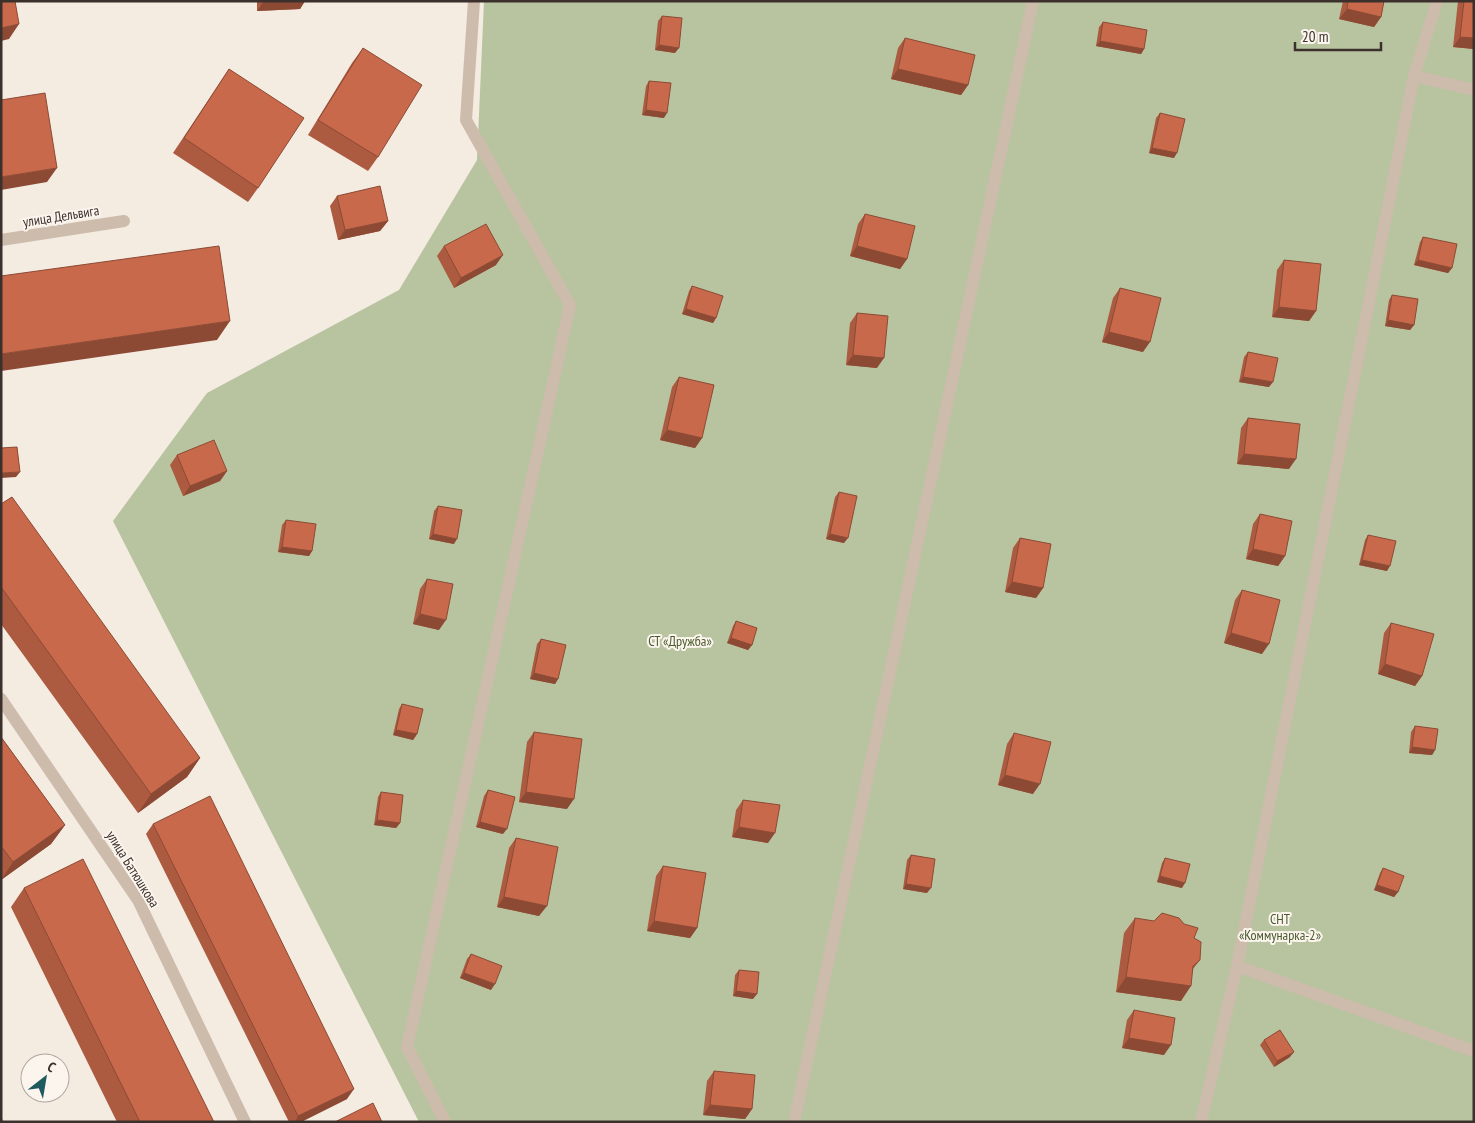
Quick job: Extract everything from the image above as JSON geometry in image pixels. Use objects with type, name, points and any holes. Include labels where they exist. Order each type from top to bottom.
[{"type":"street","points":[[445,1122],[407,1047],[570,305],[466,120],[474,1]]},
{"type":"street","points":[[794,1122],[1033,1]]},
{"type":"street","points":[[1201,1122],[1237,966],[1414,76],[1437,1]]},
{"type":"street","points":[[1414,76],[1474,90]]},
{"type":"street","name":"улица Дельвига","points":[[1,240],[124,221]]},
{"type":"street","name":"улица Батюшкова","points":[[1,699],[138,900],[245,1122]]},
{"type":"street","points":[[1237,966],[1474,1051]]},
{"type":"green space","name":"СТ «Дружба»","points":[[484,1],[1474,1],[1474,1122],[419,1122],[113,521],[207,393],[399,290],[477,160]]},
{"type":"building","points":[[1,1],[15,1],[19,24],[1,28]]},
{"type":"building","points":[[1348,1],[1384,1],[1381,17],[1347,9]]},
{"type":"building","points":[[1464,1],[1474,1],[1474,38],[1460,37]]},
{"type":"building","points":[[662,16],[682,18],[679,48],[659,45]]},
{"type":"building","points":[[1103,22],[1147,30],[1144,49],[1100,41]]},
{"type":"building","points":[[905,38],[975,55],[968,85],[898,69]]},
{"type":"building","points":[[363,48],[422,85],[378,157],[318,120]]},
{"type":"building","points":[[229,69],[304,118],[258,188],[184,138]]},
{"type":"building","points":[[649,81],[671,83],[667,113],[646,110]]},
{"type":"building","points":[[45,93],[57,168],[1,177],[1,100]]},
{"type":"building","points":[[1160,113],[1185,119],[1177,153],[1152,148]]},
{"type":"building","points":[[380,186],[388,221],[345,230],[337,196]]},
{"type":"building","points":[[865,214],[915,226],[907,259],[857,246]]},
{"type":"building","points":[[486,224],[503,255],[461,278],[444,246]]},
{"type":"building","points":[[1423,237],[1457,244],[1452,268],[1418,260]]},
{"type":"building","points":[[219,246],[230,321],[1,354],[1,276]]},
{"type":"building","points":[[1284,260],[1321,264],[1316,311],[1279,307]]},
{"type":"building","points":[[692,286],[723,296],[716,318],[686,309]]},
{"type":"building","points":[[1120,288],[1161,298],[1150,342],[1109,332]]},
{"type":"building","points":[[1392,295],[1418,299],[1414,325],[1388,320]]},
{"type":"building","points":[[857,313],[888,316],[884,358],[853,355]]},
{"type":"building","points":[[1248,352],[1278,358],[1273,382],[1243,377]]},
{"type":"building","points":[[679,377],[714,385],[702,438],[667,430]]},
{"type":"building","points":[[1248,418],[1300,424],[1296,459],[1244,454]]},
{"type":"building","points":[[214,440],[227,471],[190,486],[177,455]]},
{"type":"building","points":[[17,447],[20,472],[1,473],[1,448]]},
{"type":"building","points":[[839,492],[857,496],[848,538],[830,534]]},
{"type":"building","points":[[12,497],[200,758],[151,794],[1,587],[1,504]]},
{"type":"building","points":[[438,506],[462,510],[457,539],[433,534]]},
{"type":"building","points":[[1260,514],[1292,521],[1285,556],[1253,549]]},
{"type":"building","points":[[286,520],[316,524],[312,551],[282,547]]},
{"type":"building","points":[[1368,535],[1396,541],[1390,566],[1362,560]]},
{"type":"building","points":[[1020,538],[1051,544],[1043,588],[1012,582]]},
{"type":"building","points":[[427,579],[453,584],[446,620],[420,614]]},
{"type":"building","points":[[1242,590],[1280,600],[1269,644],[1231,633]]},
{"type":"building","points":[[736,621],[757,628],[752,645],[731,638]]},
{"type":"building","points":[[1391,623],[1434,634],[1422,676],[1385,664]]},
{"type":"building","points":[[541,639],[566,645],[558,679],[534,673]]},
{"type":"building","points":[[402,704],[423,709],[417,734],[396,730]]},
{"type":"building","points":[[1415,726],[1438,729],[1435,750],[1412,747]]},
{"type":"building","points":[[534,732],[582,739],[574,799],[526,792]]},
{"type":"building","points":[[1014,733],[1051,742],[1040,784],[1005,775]]},
{"type":"building","points":[[1,737],[65,825],[13,862],[1,846]]},
{"type":"building","points":[[488,790],[515,797],[507,829],[480,822]]},
{"type":"building","points":[[381,792],[403,795],[400,823],[377,820]]},
{"type":"building","points":[[210,796],[354,1089],[298,1116],[153,824]]},
{"type":"building","points":[[743,800],[780,805],[775,833],[739,827]]},
{"type":"building","points":[[516,838],[558,847],[547,906],[504,897]]},
{"type":"building","points":[[911,855],[935,859],[931,888],[906,884]]},
{"type":"building","points":[[1165,858],[1190,864],[1185,883],[1160,876]]},
{"type":"building","points":[[83,859],[214,1122],[140,1122],[24,888]]},
{"type":"building","points":[[663,866],[706,873],[697,928],[654,921]]},
{"type":"building","points":[[1383,868],[1404,876],[1398,892],[1377,885]]},
{"type":"building","points":[[1162,913],[1179,918],[1184,924],[1198,928],[1194,938],[1201,942],[1200,960],[1193,966],[1191,986],[1126,977],[1135,918],[1154,921]]},
{"type":"building","points":[[471,954],[502,966],[495,984],[464,973]]},
{"type":"building","points":[[739,970],[759,972],[757,994],[736,991]]},
{"type":"building","points":[[1134,1010],[1175,1018],[1171,1045],[1129,1038]]},
{"type":"building","points":[[1280,1030],[1294,1052],[1277,1061],[1264,1040]]},
{"type":"building","points":[[714,1071],[755,1075],[752,1109],[710,1105]]},
{"type":"building","points":[[373,1103],[382,1122],[335,1122]]},
{"type":"park label","name":"СНТ «Коммунарка-2»","points":[[1280,928]]}]
